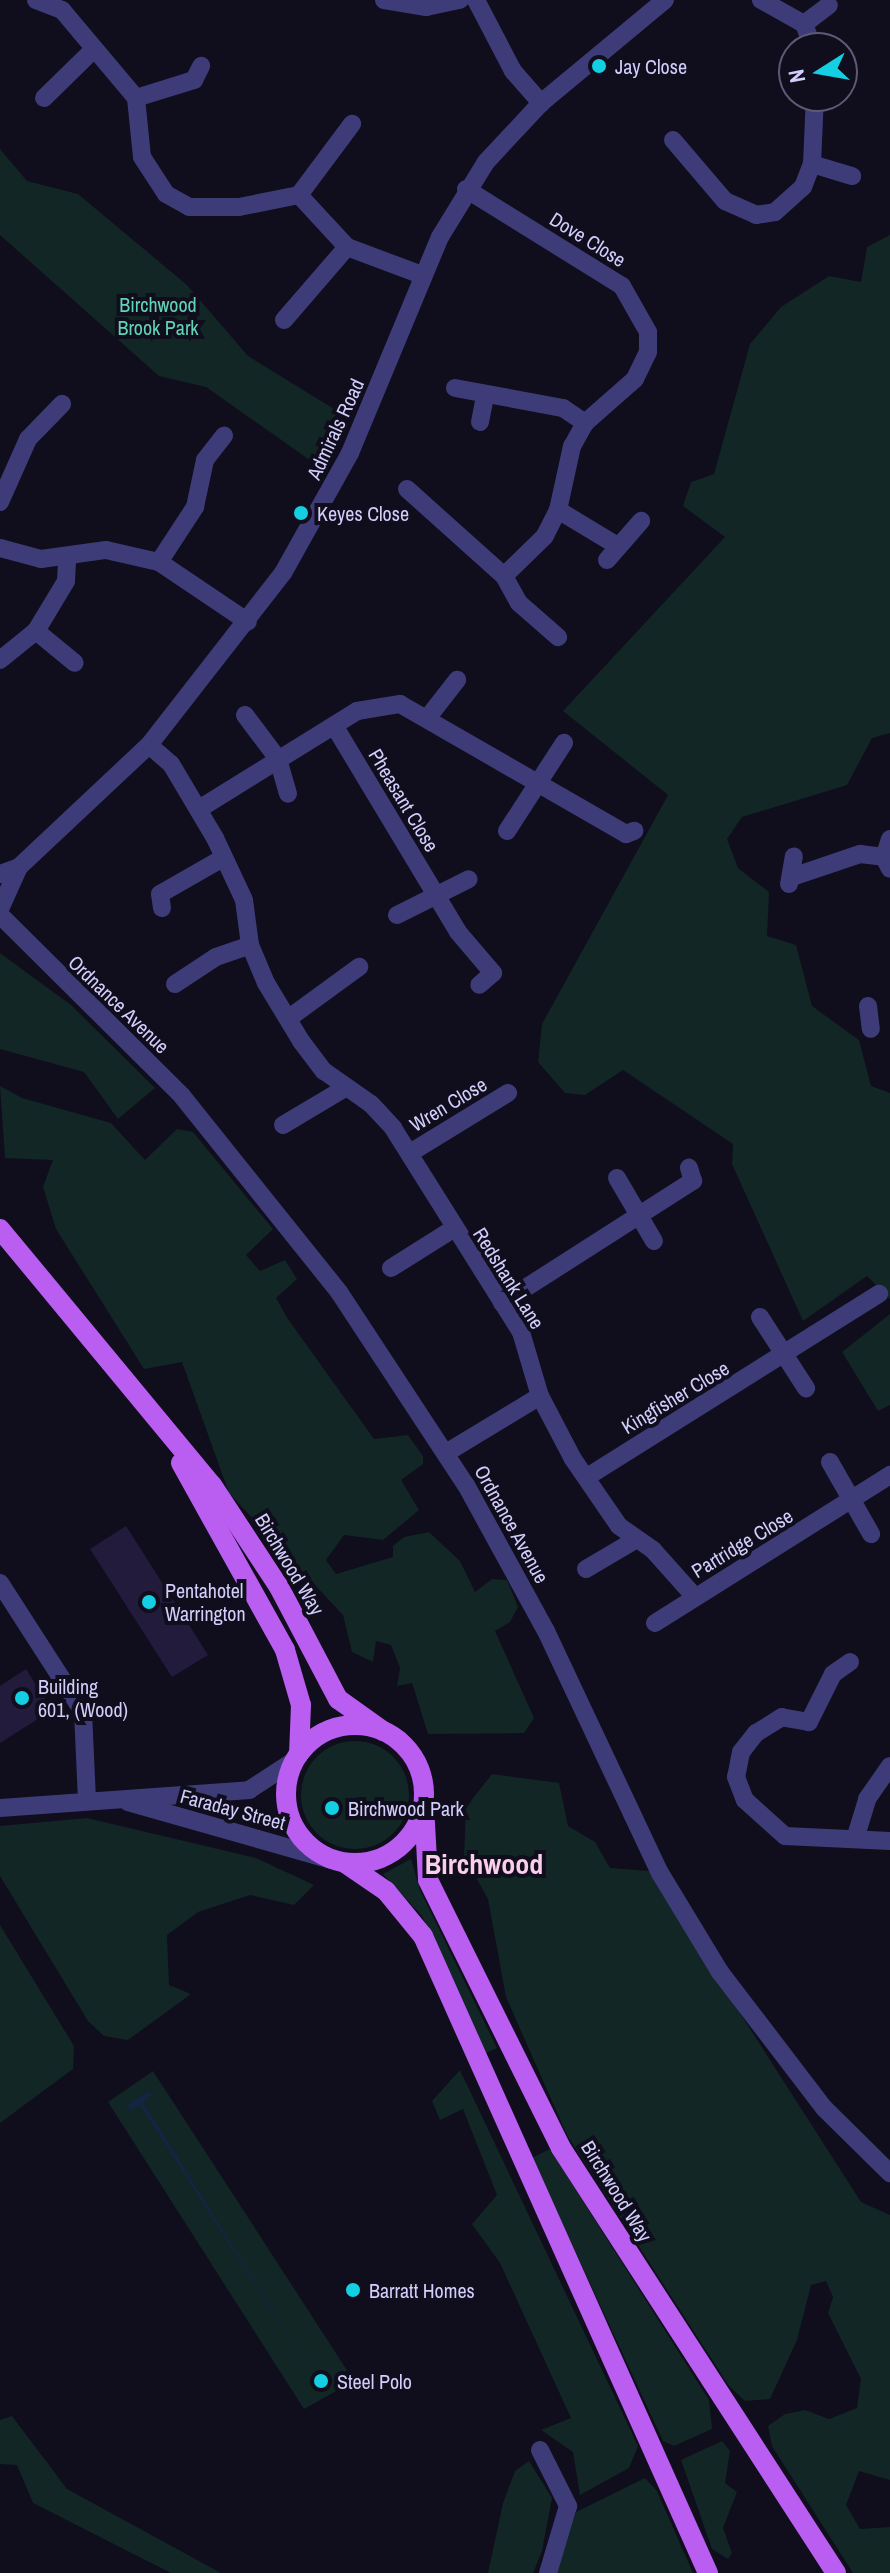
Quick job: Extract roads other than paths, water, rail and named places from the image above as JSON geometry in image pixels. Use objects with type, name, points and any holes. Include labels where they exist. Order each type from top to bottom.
[{"type":"main road","name":"Birchwood Way","points":[[0,1229],[155,1418],[252,1543],[338,1699],[383,1731]]},
{"type":"main road","name":"Birchwood Way","points":[[155,1418],[285,1650],[301,1705],[297,1757]]},
{"type":"main road","points":[[338,1862],[366,1863],[405,1844],[424,1805],[420,1769],[383,1731],[337,1728],[297,1757],[288,1779],[290,1819],[314,1851],[386,1891],[423,1936],[708,2573]]},
{"type":"main road","name":"Birchwood Way","points":[[424,1805],[428,1880],[561,2148],[836,2573]]},
{"type":"street","points":[[36,0],[62,10],[92,51],[136,98],[142,157],[166,194],[189,207],[239,207],[299,195],[356,122]]},
{"type":"street","points":[[384,0],[426,7],[460,0]]},
{"type":"street","points":[[476,0],[513,71],[541,103]]},
{"type":"street","name":"Admirals Road","points":[[0,874],[19,867],[149,745],[248,622],[329,495],[422,275],[466,189],[541,103],[665,0]]},
{"type":"street","points":[[761,0],[804,24],[807,32]]},
{"type":"street","points":[[804,24],[829,5]]},
{"type":"street","points":[[41,99],[92,51]]},
{"type":"street","points":[[136,98],[194,80],[201,66]]},
{"type":"street","points":[[703,140],[679,144],[725,201],[756,215],[789,204],[812,164],[814,112]]},
{"type":"street","points":[[812,164],[852,176]]},
{"type":"street","name":"Dove Close","points":[[466,189],[622,286],[641,311],[648,352],[635,379],[585,423],[572,446],[558,510],[545,536],[504,576]]},
{"type":"street","points":[[299,195],[347,247],[422,275]]},
{"type":"street","points":[[284,320],[347,247]]},
{"type":"street","points":[[455,388],[485,397],[537,401],[585,423]]},
{"type":"street","points":[[480,422],[485,397]]},
{"type":"street","points":[[0,502],[28,439],[65,401]]},
{"type":"street","points":[[159,562],[195,507],[205,460],[224,436]]},
{"type":"street","points":[[407,489],[504,576],[519,603],[558,637]]},
{"type":"street","points":[[558,510],[611,552],[641,521]]},
{"type":"street","points":[[0,548],[67,560],[106,550],[159,562],[248,622]]},
{"type":"street","points":[[0,660],[36,631],[66,581],[67,560]]},
{"type":"street","points":[[36,631],[75,663]]},
{"type":"street","points":[[429,716],[457,680]]},
{"type":"street","points":[[199,809],[278,759],[376,704],[400,704],[429,716],[539,786],[626,834],[634,831]]},
{"type":"street","points":[[245,715],[278,759],[288,794]]},
{"type":"street","name":"Pheasant Close","points":[[335,727],[436,895],[493,973],[479,985]]},
{"type":"street","points":[[507,831],[564,743]]},
{"type":"street","name":"Redshank Lane","points":[[149,745],[171,764],[199,809],[221,859],[244,900],[250,945],[289,1018],[324,1071],[371,1104],[410,1153],[453,1229],[521,1332],[540,1396],[587,1477],[635,1540],[653,1550],[695,1597]]},
{"type":"street","points":[[794,856],[792,880],[860,854],[888,855]]},
{"type":"street","points":[[162,908],[160,894],[221,859]]},
{"type":"street","name":"Admirals Road","points":[[0,911],[19,867]]},
{"type":"street","points":[[397,915],[469,879]]},
{"type":"street","name":"Ordnance Avenue","points":[[0,911],[24,946],[129,1040],[241,1165],[339,1292],[446,1453],[546,1631],[685,1917],[791,2069],[890,2173]]},
{"type":"street","name":"Ordnance Avenue","points":[[0,939],[24,946]]},
{"type":"street","points":[[175,984],[216,957],[250,945]]},
{"type":"street","points":[[289,1018],[359,967]]},
{"type":"street","points":[[283,1125],[345,1088]]},
{"type":"street","name":"Wren Close","points":[[410,1153],[512,1093]]},
{"type":"street","points":[[502,1303],[636,1213],[693,1181],[689,1168]]},
{"type":"street","points":[[617,1178],[654,1241]]},
{"type":"street","name":"Redshank Lane","points":[[391,1268],[453,1229]]},
{"type":"street","name":"Kingfisher Close","points":[[587,1477],[879,1294]]},
{"type":"street","points":[[760,1317],[806,1388]]},
{"type":"street","points":[[446,1453],[540,1396]]},
{"type":"street","points":[[830,1462],[871,1534]]},
{"type":"street","name":"Partridge Close","points":[[655,1623],[890,1475]]},
{"type":"street","points":[[586,1569],[635,1540]]},
{"type":"street","points":[[0,1583],[83,1712],[87,1800]]},
{"type":"street","points":[[850,1662],[833,1674],[809,1722],[782,1717],[756,1733],[741,1752],[736,1777],[745,1800],[785,1836],[813,1842],[856,1836],[890,1841]]},
{"type":"street","name":"Faraday Street","points":[[0,1808],[249,1790],[268,1784],[297,1757]]},
{"type":"street","points":[[856,1836],[867,1799],[890,1766]]},
{"type":"street","name":"Faraday Street","points":[[122,1800],[338,1862]]},
{"type":"street","points":[[540,2450],[568,2506],[548,2573]]},
{"type":"water","points":[[149,2091],[152,2095],[143,2102],[310,2370],[140,2105],[130,2111],[127,2105]]},
{"type":"place","name":"Jay Close","points":[[599,66]]},
{"type":"place","name":"Keyes Close","points":[[301,513]]},
{"type":"place","name":"Pentahotel Warrington","points":[[149,1602]]},
{"type":"place","name":"Building 601, (Wood)","points":[[22,1698]]},
{"type":"place","name":"Birchwood Park","points":[[332,1808]]},
{"type":"place","name":"Barratt Homes","points":[[353,2290]]},
{"type":"place","name":"Steel Polo","points":[[321,2381]]},
{"type":"district","name":"Birchwood","points":[[484,1864]]},
{"type":"park label","name":"Birchwood Brook Park","points":[[158,316]]}]
